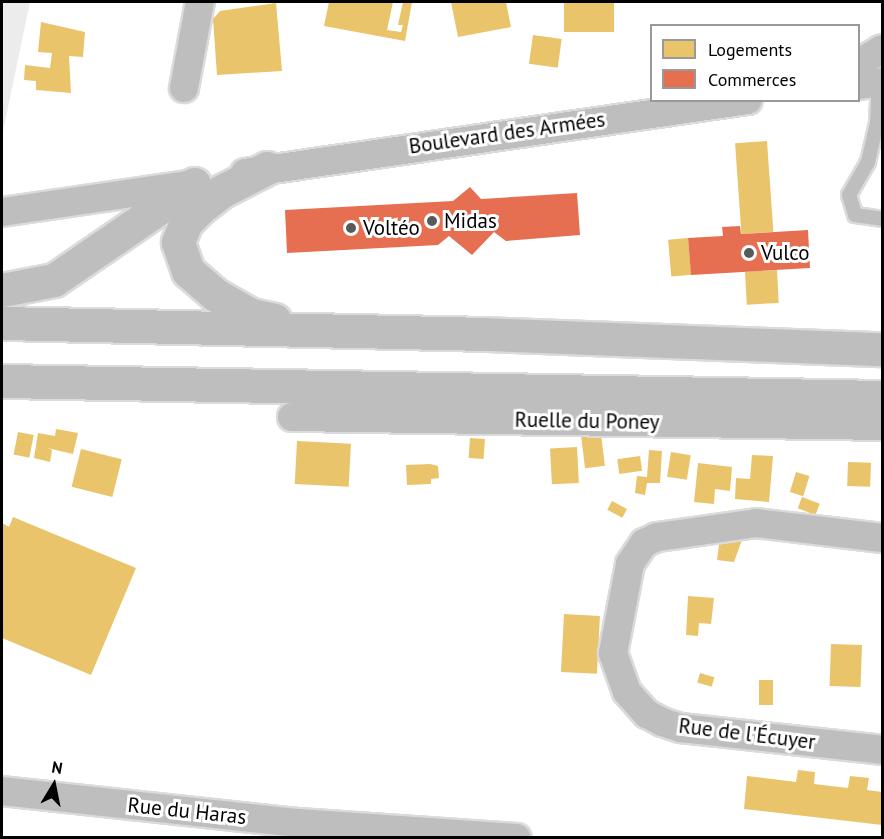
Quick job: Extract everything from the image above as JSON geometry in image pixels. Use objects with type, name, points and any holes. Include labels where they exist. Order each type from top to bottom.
[{"type":"highway","points":[[267,168],[222,192],[186,222],[178,242],[184,263],[216,295],[251,315],[350,331]]},
{"type":"highway","points":[[2,290],[54,280],[194,184]]},
{"type":"highway","points":[[2,322],[882,349]]},
{"type":"highway","points":[[2,381],[882,398]]},
{"type":"street","points":[[184,88],[200,2]]},
{"type":"street","points":[[870,78],[882,49]]},
{"type":"street","name":"Boulevard des Armées","points":[[2,212],[194,184],[267,168],[737,102]]},
{"type":"street","name":"Ruelle du Poney","points":[[292,417],[882,426]]},
{"type":"street","name":"Rue de l'Écuyer","points":[[882,538],[757,523],[657,537],[640,548],[630,564],[614,653],[627,692],[647,714],[663,722],[681,728],[882,750]]},
{"type":"street","name":"Rue du Haras","points":[[2,791],[298,823],[516,837]]},
{"type":"lane","points":[[870,78],[877,123],[868,162],[849,195],[855,215],[882,219]]},
{"type":"shaded area","points":[[2,2],[30,2],[2,136]]},
{"type":"building: Logements","points":[[329,2],[393,2],[387,30],[401,32],[403,25],[398,25],[403,2],[412,2],[405,41],[324,26]]},
{"type":"building: Logements","points":[[451,2],[506,2],[511,27],[458,37]]},
{"type":"building: Logements","points":[[564,2],[614,2],[614,32],[564,32]]},
{"type":"building: Logements","points":[[276,3],[282,71],[217,75],[213,19],[220,11]]},
{"type":"building: Logements","points":[[41,22],[85,32],[83,57],[69,56],[71,93],[36,90],[36,81],[24,80],[25,65],[50,68],[52,53],[38,52]]},
{"type":"building: Logements","points":[[533,35],[562,39],[558,68],[529,64]]},
{"type":"building: Logements","points":[[767,141],[773,232],[741,234],[735,143]]},
{"type":"building: Logements","points":[[688,238],[691,275],[671,277],[668,240]]},
{"type":"building: Logements","points":[[777,270],[779,303],[747,305],[745,272]]},
{"type":"building: Logements","points":[[56,429],[78,433],[73,454],[47,448],[52,450],[50,462],[34,458],[38,433],[55,436]]},
{"type":"building: Logements","points":[[18,432],[34,435],[29,458],[14,455]]},
{"type":"building: Logements","points":[[601,434],[605,466],[585,468],[581,436]]},
{"type":"building: Logements","points":[[470,438],[485,439],[484,459],[469,458]]},
{"type":"building: Logements","points":[[297,441],[351,444],[349,487],[295,484]]},
{"type":"building: Logements","points":[[577,447],[579,483],[552,484],[550,448]]},
{"type":"building: Logements","points":[[81,449],[122,459],[112,497],[72,487]]},
{"type":"building: Logements","points":[[649,450],[662,451],[660,483],[647,483],[645,495],[635,493],[637,476],[647,477]]},
{"type":"building: Logements","points":[[671,452],[691,455],[687,480],[667,477]]},
{"type":"building: Logements","points":[[752,455],[773,456],[769,502],[735,499],[736,478],[750,479]]},
{"type":"building: Logements","points":[[640,456],[642,471],[619,474],[617,459]]},
{"type":"building: Logements","points":[[848,462],[871,463],[870,487],[847,486]]},
{"type":"building: Logements","points":[[698,463],[732,467],[730,491],[715,489],[714,504],[694,502]]},
{"type":"building: Logements","points":[[406,465],[438,466],[439,478],[431,479],[431,484],[407,485]]},
{"type":"building: Logements","points":[[796,472],[809,476],[803,496],[790,492]]},
{"type":"building: Logements","points":[[802,497],[820,504],[815,515],[798,508]]},
{"type":"building: Logements","points":[[612,501],[627,509],[622,518],[607,510]]},
{"type":"building: Logements","points":[[13,517],[136,568],[91,675],[2,638],[2,523],[9,527]]},
{"type":"building: Logements","points":[[720,537],[742,540],[734,562],[717,560]]},
{"type":"building: Logements","points":[[688,596],[714,598],[711,624],[699,623],[698,636],[686,635]]},
{"type":"building: Logements","points":[[564,614],[600,616],[597,674],[561,672]]},
{"type":"building: Logements","points":[[831,644],[862,645],[861,687],[830,686]]},
{"type":"building: Logements","points":[[700,673],[714,677],[712,687],[697,683]]},
{"type":"building: Logements","points":[[759,680],[773,680],[773,705],[759,705]]},
{"type":"building: Logements","points":[[798,770],[815,772],[814,784],[848,788],[850,776],[869,778],[867,790],[882,792],[882,825],[744,809],[747,776],[796,782]]},
{"type":"building: Commerces","name":"Midas","points":[[470,187],[481,199],[577,193],[580,235],[506,241],[494,232],[472,255],[449,236],[438,245],[287,253],[285,210],[453,201]]},
{"type":"building: Commerces","name":"Vulco","points":[[740,226],[741,234],[808,230],[810,268],[691,275],[688,238],[723,236],[722,227]]},
{"type":"place","name":"Midas","points":[[432,221]]},
{"type":"place","name":"Voltéo","points":[[351,228]]},
{"type":"place","name":"Vulco","points":[[749,253]]}]
